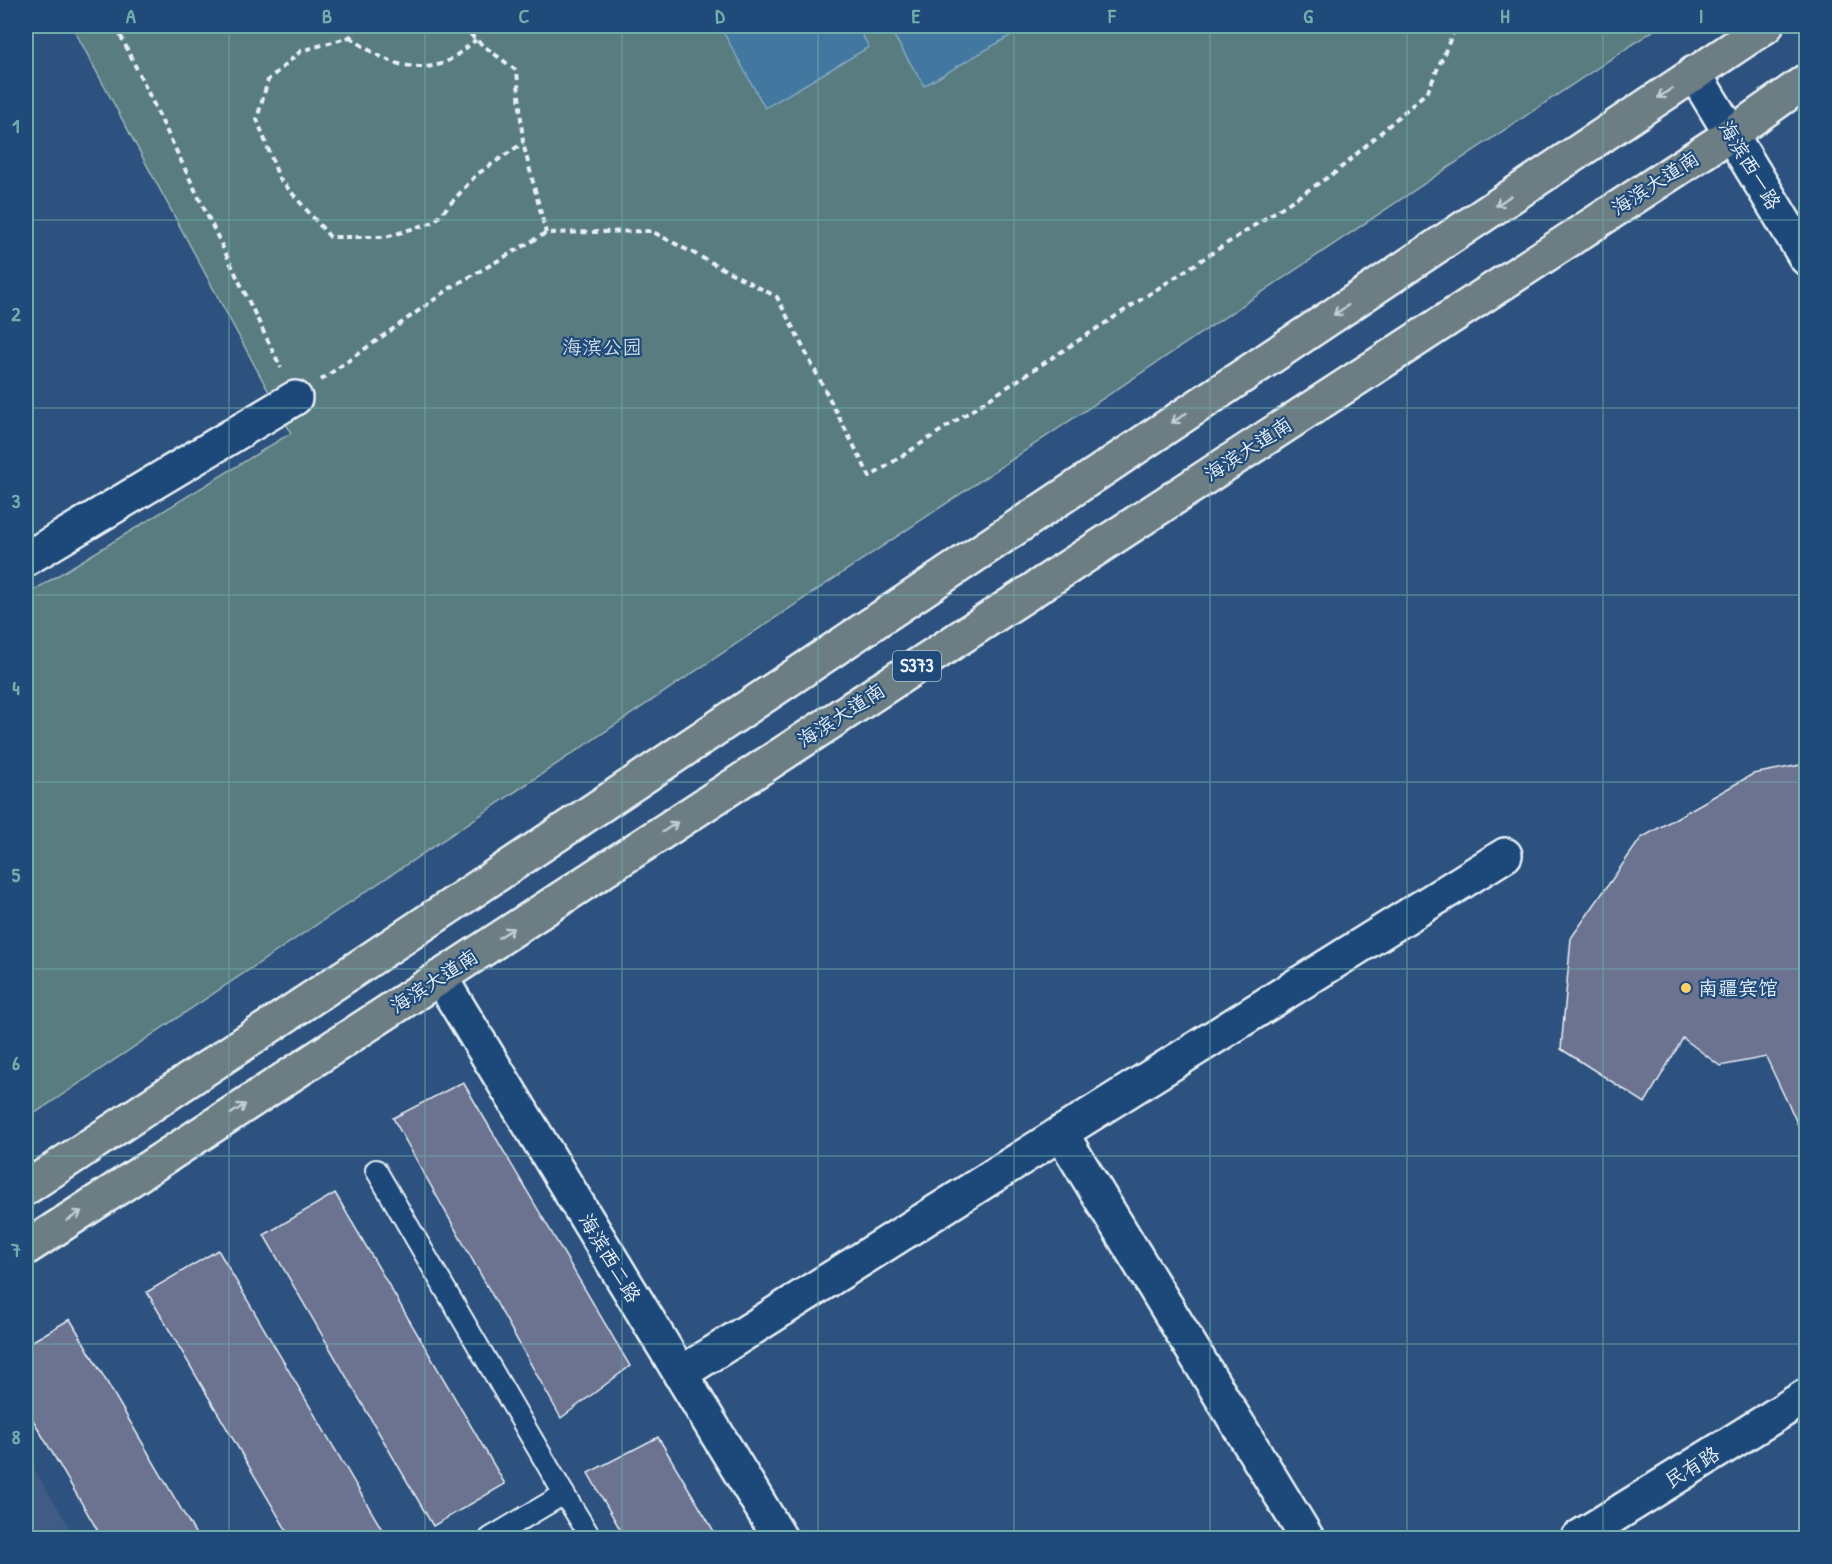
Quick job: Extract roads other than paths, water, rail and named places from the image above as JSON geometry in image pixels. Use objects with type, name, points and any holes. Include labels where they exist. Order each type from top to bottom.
[{"type":"main road","points":[[26,1188],[1766,26]]},
{"type":"main road","name":"海滨大道南","points":[[26,1248],[1731,134],[1806,81]]},
{"type":"street","name":"海滨西一路","points":[[1694,73],[1806,258]]},
{"type":"street","points":[[26,559],[295,398]]},
{"type":"street","points":[[680,1374],[1505,855]]},
{"type":"street","name":"海滨西二路","points":[[440,977],[780,1539]]},
{"type":"street","points":[[1061,1133],[1307,1539]]},
{"type":"street","name":"民有路","points":[[1578,1539],[1806,1396]]},
{"type":"lane","points":[[376,1170],[591,1539]]},
{"type":"lane","points":[[490,1539],[564,1494]]},
{"type":"place","name":"南疆宾馆","points":[[1686,988]]},
{"type":"park label","name":"海滨公园","points":[[602,347]]}]
